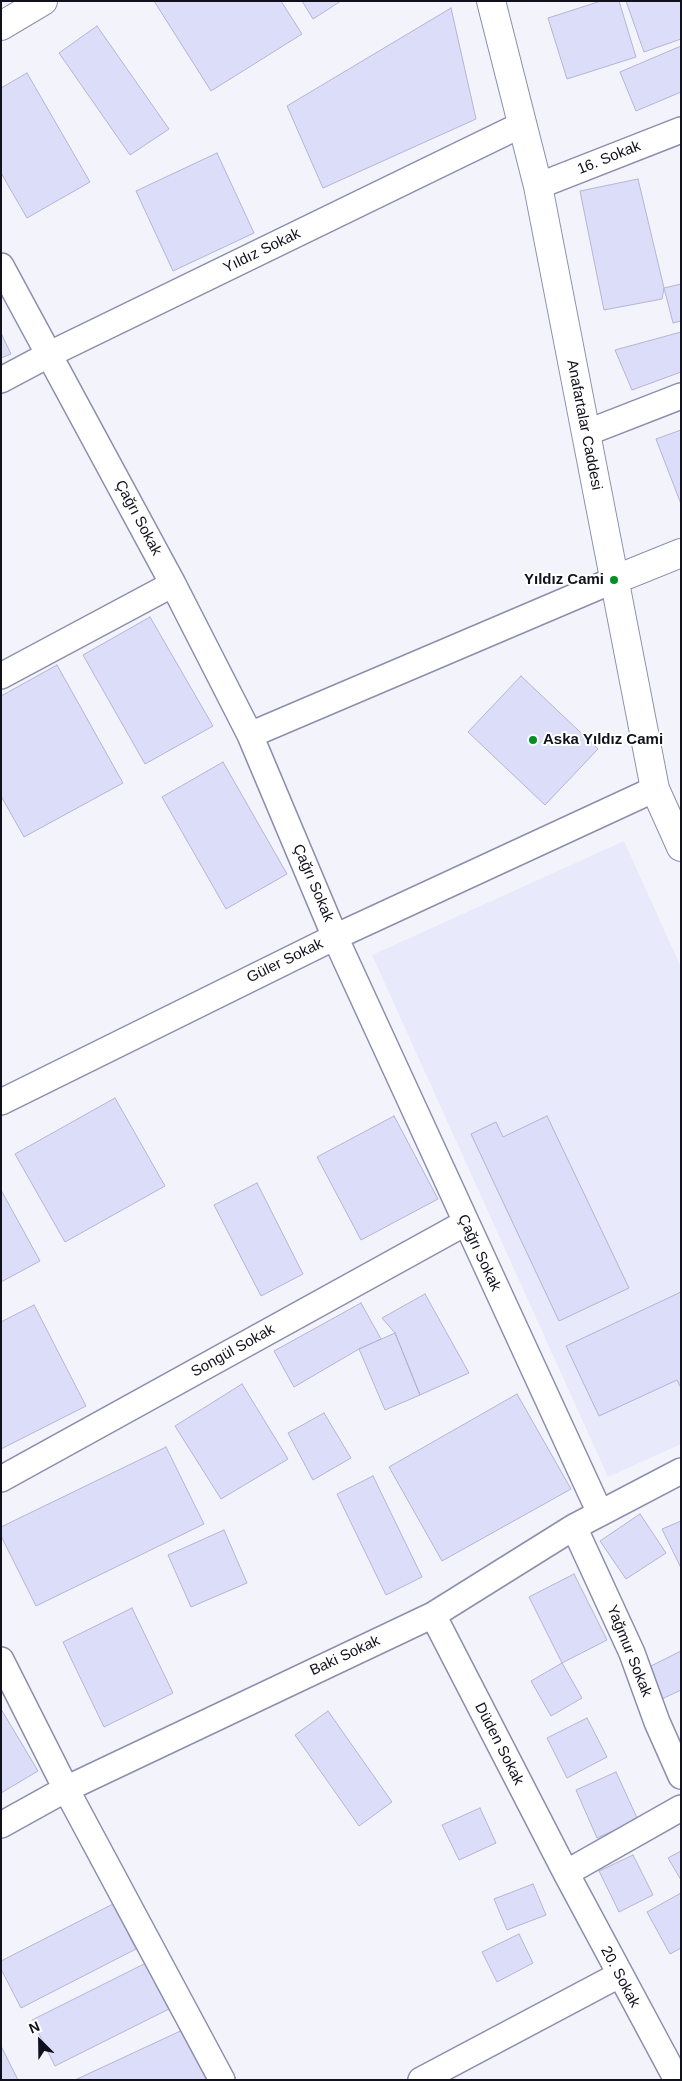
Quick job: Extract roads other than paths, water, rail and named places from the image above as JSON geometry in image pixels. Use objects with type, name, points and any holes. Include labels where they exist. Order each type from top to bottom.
[{"type":"street","points":[[1,26],[43,1]]},
{"type":"street","name":"Anafartalar Caddesi","points":[[491,1],[538,186],[654,789],[681,847]]},
{"type":"street","name":"Yıldız Sokak","points":[[1,380],[50,354],[523,124]]},
{"type":"street","name":"16. Sokak","points":[[538,186],[681,130]]},
{"type":"street","name":"Çağrı Sokak","points":[[1,266],[173,584],[250,735],[335,937],[600,1513]]},
{"type":"street","points":[[586,433],[681,396]]},
{"type":"street","points":[[250,735],[681,553]]},
{"type":"street","points":[[1,676],[173,584]]},
{"type":"street","name":"Güler Sokak","points":[[1,1102],[335,937],[654,789]]},
{"type":"street","name":"Songül Sokak","points":[[1,1479],[465,1223]]},
{"type":"street","name":"Baki Sokak","points":[[1,1826],[66,1789],[433,1614],[574,1527],[681,1471]]},
{"type":"street","name":"Yağmur Sokak","points":[[574,1527],[632,1653],[657,1722],[681,1776]]},
{"type":"street","name":"Düden Sokak","points":[[433,1614],[566,1873]]},
{"type":"street","points":[[1,1660],[66,1789],[222,2080]]},
{"type":"street","points":[[566,1873],[639,1834],[681,1808]]},
{"type":"street","name":"20. Sokak","points":[[566,1873],[677,2080]]},
{"type":"street","points":[[421,2080],[619,1974]]},
{"type":"place","name":"Yıldız Cami","points":[[614,580]]},
{"type":"place","name":"Aska Yıldız Cami","points":[[533,740]]}]
